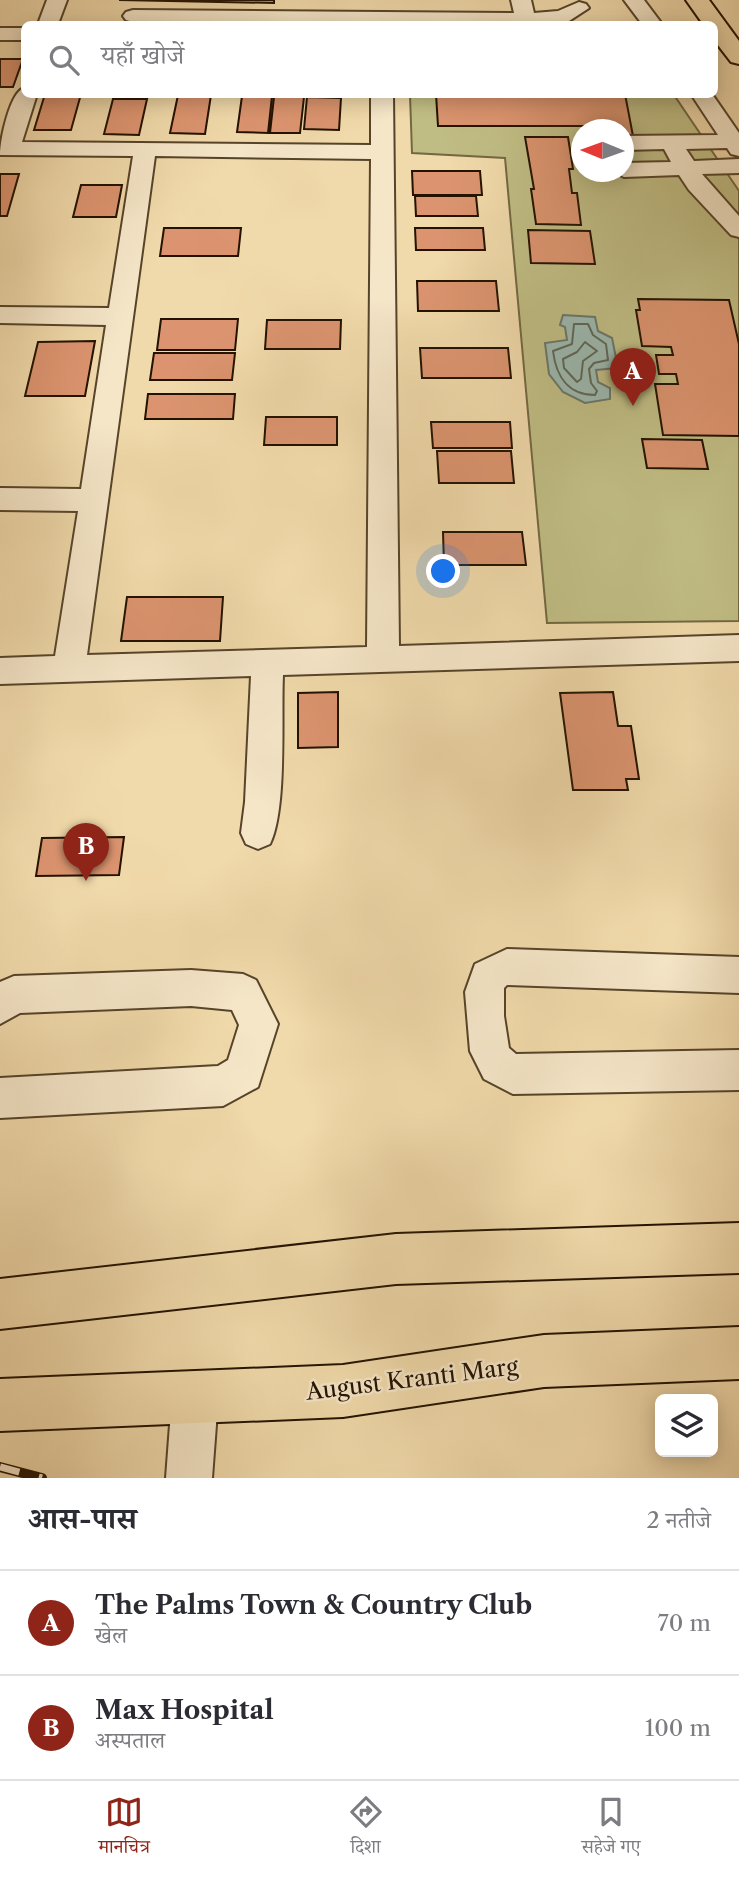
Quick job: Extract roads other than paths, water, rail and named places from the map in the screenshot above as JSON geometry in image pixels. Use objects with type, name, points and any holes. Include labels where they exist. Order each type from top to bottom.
[{"type":"main road","points":[[698,0],[710,21]]},
{"type":"main road","points":[[719,36],[739,57]]},
{"type":"main road","points":[[0,1304],[396,1259],[739,1248]]},
{"type":"main road","name":"August Kranti Marg","points":[[0,1405],[344,1391],[544,1361],[739,1353]]},
{"type":"street","points":[[49,21],[57,0]]},
{"type":"street","points":[[634,0],[650,21]]},
{"type":"street","points":[[133,16],[296,9],[523,9],[562,17],[579,8]]},
{"type":"street","points":[[0,34],[21,34]]},
{"type":"street","points":[[24,98],[4,148],[383,152]]},
{"type":"street","points":[[382,98],[383,659]]},
{"type":"street","points":[[704,98],[736,145]]},
{"type":"street","points":[[671,142],[696,185],[739,230]]},
{"type":"street","points":[[634,144],[736,145]]},
{"type":"street","points":[[69,668],[145,150]]},
{"type":"street","points":[[634,170],[739,166]]},
{"type":"street","points":[[0,315],[119,317]]},
{"type":"street","points":[[0,499],[93,500]]},
{"type":"street","points":[[0,671],[739,648]]},
{"type":"street","points":[[258,833],[262,802],[267,664]]},
{"type":"street","points":[[739,975],[508,967],[497,970],[487,978],[484,988],[488,1042],[492,1058],[500,1068],[513,1074],[739,1070]]},
{"type":"street","points":[[0,1005],[14,995],[191,989],[243,993],[259,1024],[244,1073],[223,1086],[0,1098]]},
{"type":"street","points":[[189,1478],[195,1398]]},
{"type":"water","points":[[563,315],[595,317],[598,331],[612,338],[618,368],[596,370],[598,382],[610,388],[610,399],[585,403],[563,392],[549,374],[545,343],[567,340],[565,327],[560,325]]},
{"type":"railway","points":[[0,1467],[42,1478]]},
{"type":"place","name":"The Palms Town & Country Club","points":[[633,406]]},
{"type":"place","name":"Max Hospital","points":[[86,881]]}]
